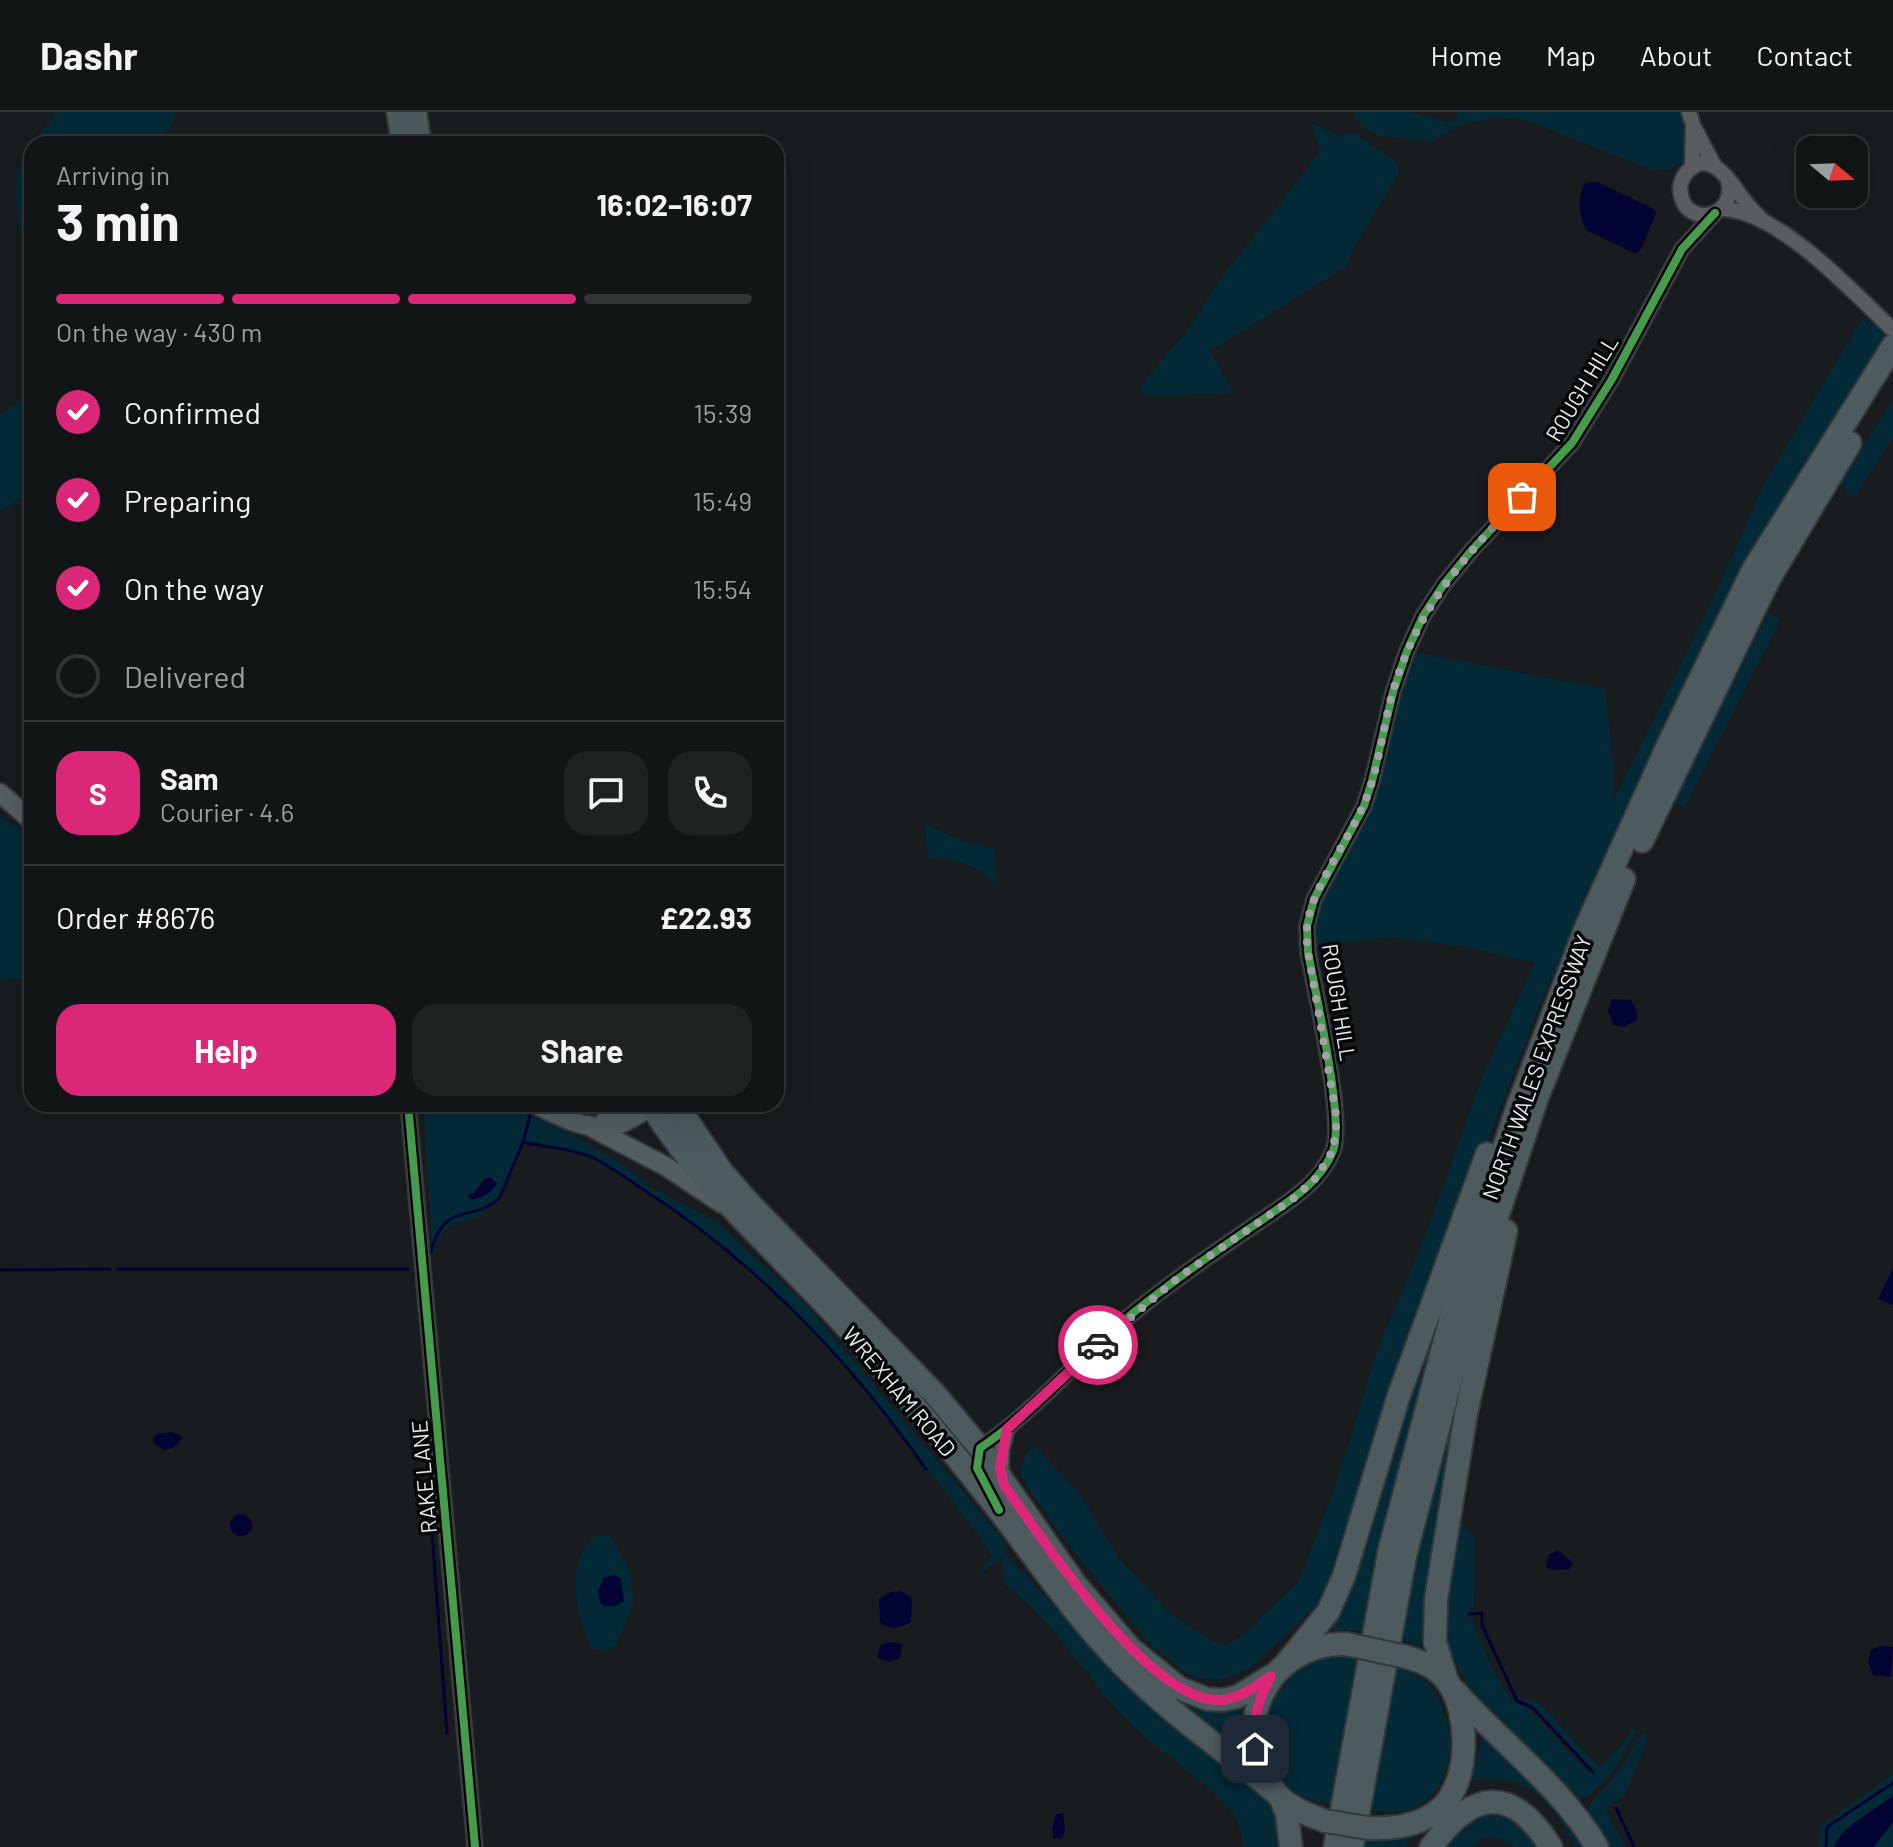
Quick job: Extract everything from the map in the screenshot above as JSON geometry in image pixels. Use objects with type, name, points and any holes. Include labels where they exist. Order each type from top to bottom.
[{"type":"highway","points":[[398,112],[402,136]]},
{"type":"highway","points":[[415,112],[419,136]]},
{"type":"highway","name":"NORTH WALES EXPRESSWAY","points":[[1335,1847],[1390,1548],[1466,1261],[1518,1106],[1587,925],[1670,741],[1753,570],[1890,365]]},
{"type":"highway","name":"NORTH WALES EXPRESSWAY","points":[[1352,1847],[1405,1556],[1479,1271],[1537,1098],[1621,885],[1685,747],[1769,579],[1890,365]]},
{"type":"highway","points":[[1291,1847],[1287,1814],[1260,1765],[1253,1731],[1262,1694],[1328,1612],[1344,1576],[1398,1398],[1476,1182],[1531,1043],[1587,925]]},
{"type":"highway","points":[[1416,1847],[1460,1774],[1465,1748],[1435,1642],[1436,1599],[1461,1442],[1513,1200],[1554,1054]]},
{"type":"highway","name":"WREXHAM ROAD","points":[[658,1112],[695,1167],[837,1315],[999,1510],[1086,1625],[1123,1666],[1278,1796]]},
{"type":"highway","name":"WREXHAM ROAD","points":[[681,1112],[722,1172],[751,1205],[934,1393],[980,1448],[1076,1585],[1130,1648],[1179,1688],[1207,1699],[1237,1697],[1280,1668]]},
{"type":"highway","points":[[1280,1668],[1314,1648],[1330,1644],[1346,1644],[1402,1656],[1432,1667],[1489,1729],[1550,1786],[1597,1847]]},
{"type":"highway","points":[[1278,1796],[1295,1808],[1325,1821],[1385,1829],[1419,1821],[1477,1791],[1496,1788],[1516,1793],[1534,1803],[1565,1847]]},
{"type":"highway","points":[[1431,1847],[1445,1828],[1462,1813],[1488,1802],[1511,1806],[1525,1813],[1551,1847]]},
{"type":"main road","points":[[0,793],[24,814]]},
{"type":"main road","points":[[556,1112],[593,1126],[667,1167],[734,1211]]},
{"type":"main road","points":[[593,1126],[612,1112]]},
{"type":"main road","name":"WREXHAM ROAD","points":[[593,1126],[621,1124],[641,1112]]},
{"type":"street","points":[[1691,119],[1715,167],[1764,222]]},
{"type":"street","points":[[1691,119],[1692,168]]},
{"type":"street","points":[[1715,167],[1692,168],[1685,175],[1680,188],[1686,207],[1700,215],[1734,209],[1764,222],[1833,273],[1893,330]]},
{"type":"street","points":[[1718,211],[1730,194],[1727,177]]},
{"type":"street","name":"ROUGH HILL","points":[[1682,249],[1687,227],[1686,207]]},
{"type":"street","name":"ROUGH HILL","points":[[980,1448],[1007,1429],[1121,1323],[1179,1277],[1294,1198],[1316,1178],[1333,1150],[1337,1120],[1308,952],[1307,926],[1314,899],[1364,806],[1393,692],[1407,651],[1423,616],[1444,584],[1572,443],[1612,379],[1682,249],[1718,211]]},
{"type":"street","name":"RAKE LANE","points":[[409,1112],[475,1847]]},
{"type":"street","points":[[1004,1485],[1000,1468],[1007,1429]]},
{"type":"street","points":[[980,1448],[977,1468],[999,1510]]},
{"type":"shaded area","points":[[57,112],[177,112],[165,136],[37,136]]},
{"type":"shaded area","points":[[1355,112],[1408,112],[1450,123],[1461,112],[1684,112],[1687,122],[1686,158],[1670,169],[1650,169],[1526,120],[1496,117],[1459,125],[1433,141],[1380,136],[1365,128],[1355,118]]},
{"type":"shaded area","points":[[1311,123],[1342,137],[1353,132],[1397,163],[1399,173],[1352,250],[1347,266],[1210,351],[1234,393],[1147,396],[1140,392],[1142,384],[1185,334],[1222,277],[1320,152]]},
{"type":"shaded area","points":[[24,157],[24,247],[16,192]]},
{"type":"shaded area","points":[[1597,182],[1654,209],[1656,214],[1636,254],[1586,230],[1580,213],[1581,194],[1585,183]]},
{"type":"shaded area","points":[[1861,320],[1876,323],[1888,333],[1781,510],[1587,898],[1543,997],[1467,1194],[1454,1211],[1321,1601],[1255,1663],[1238,1674],[1218,1680],[1192,1677],[1150,1644],[1060,1534],[1020,1475],[1026,1453],[1035,1446],[1078,1492],[1121,1561],[1170,1614],[1214,1642],[1227,1645],[1240,1637],[1298,1583],[1335,1488],[1378,1349],[1426,1234],[1483,1075],[1535,963],[1461,946],[1387,937],[1315,946],[1315,915],[1324,890],[1370,806],[1381,774],[1393,712],[1413,652],[1605,689],[1613,763],[1613,802],[1718,589],[1763,486]]},
{"type":"shaded area","points":[[24,397],[24,495],[0,512],[0,415]]},
{"type":"shaded area","points":[[1893,400],[1893,437],[1854,498],[1840,484]]},
{"type":"shaded area","points":[[1768,614],[1781,619],[1684,808],[1672,800]]},
{"type":"shaded area","points":[[0,816],[24,833],[24,978],[0,979]]},
{"type":"shaded area","points":[[925,824],[964,842],[995,849],[997,888],[967,864],[928,857]]},
{"type":"shaded area","points":[[1612,999],[1631,1000],[1637,1011],[1637,1020],[1624,1027],[1613,1025],[1608,1010]]},
{"type":"shaded area","points":[[424,1112],[521,1112],[530,1116],[513,1170],[500,1195],[479,1216],[446,1229],[433,1256]]},
{"type":"shaded area","points":[[532,1116],[577,1137],[625,1166],[649,1186],[715,1221],[807,1305],[1004,1541],[1005,1554],[1084,1637],[1264,1796],[1276,1820],[1277,1847],[1243,1847],[1237,1820],[1221,1799],[1129,1722],[1038,1614],[1005,1585],[1002,1558],[976,1577],[992,1555],[985,1544],[904,1438],[836,1357],[774,1294],[697,1225],[592,1156],[524,1143]]},
{"type":"shaded area","points":[[490,1177],[497,1183],[492,1189],[482,1197],[470,1199],[467,1194],[474,1193],[483,1180]]},
{"type":"shaded area","points":[[1470,1217],[1411,1426],[1363,1631],[1332,1630],[1338,1603]]},
{"type":"shaded area","points":[[1492,1259],[1426,1632],[1419,1644],[1398,1639],[1421,1524]]},
{"type":"shaded area","points":[[1893,1268],[1893,1305],[1878,1299]]},
{"type":"shaded area","points":[[171,1432],[182,1436],[175,1446],[164,1450],[154,1444],[153,1438],[157,1434]]},
{"type":"shaded area","points":[[241,1514],[249,1517],[252,1525],[249,1533],[241,1536],[233,1533],[230,1525],[233,1517]]},
{"type":"shaded area","points":[[1457,1517],[1475,1538],[1474,1608],[1469,1608],[1469,1619],[1472,1619],[1490,1664],[1511,1701],[1530,1710],[1589,1774],[1592,1772],[1532,1707],[1517,1701],[1533,1699],[1542,1705],[1599,1767],[1623,1744],[1632,1728],[1637,1731],[1611,1774],[1587,1797],[1580,1798],[1503,1725],[1483,1703],[1454,1661],[1448,1640],[1446,1609]]},
{"type":"shaded area","points":[[597,1535],[611,1536],[630,1572],[634,1602],[616,1645],[607,1651],[592,1649],[582,1621],[576,1589],[579,1559]]},
{"type":"shaded area","points":[[1558,1550],[1573,1563],[1570,1569],[1551,1570],[1546,1567],[1549,1555]]},
{"type":"shaded area","points":[[616,1575],[621,1579],[624,1601],[615,1606],[606,1606],[600,1603],[598,1591],[604,1577]]},
{"type":"shaded area","points":[[901,1591],[912,1598],[911,1622],[896,1627],[880,1623],[879,1599],[890,1592]]},
{"type":"shaded area","points":[[887,1642],[903,1644],[899,1659],[889,1662],[877,1658],[881,1645]]},
{"type":"shaded area","points":[[1879,1646],[1893,1647],[1891,1677],[1873,1675],[1868,1662],[1871,1650]]},
{"type":"shaded area","points":[[1342,1654],[1358,1658],[1332,1805],[1302,1796],[1275,1771],[1264,1738],[1265,1720],[1269,1702],[1290,1673],[1315,1659]]},
{"type":"shaded area","points":[[1394,1668],[1416,1675],[1433,1690],[1444,1711],[1449,1736],[1448,1760],[1440,1783],[1426,1801],[1401,1812],[1368,1810]]},
{"type":"shaded area","points":[[1151,1682],[1186,1705],[1206,1712],[1227,1712],[1245,1706],[1239,1727],[1244,1757]]},
{"type":"shaded area","points":[[1642,1733],[1648,1737],[1625,1795],[1605,1809],[1625,1847],[1609,1847],[1587,1812],[1591,1803],[1621,1769]]},
{"type":"shaded area","points":[[1482,1736],[1545,1794],[1583,1847],[1575,1847],[1556,1814],[1534,1792],[1506,1781],[1469,1781]]},
{"type":"shaded area","points":[[1893,1774],[1893,1796],[1851,1825],[1834,1847],[1819,1847],[1820,1826]]},
{"type":"shaded area","points":[[1893,1796],[1893,1822],[1874,1847],[1834,1847],[1851,1825]]},
{"type":"shaded area","points":[[1505,1809],[1543,1847],[1515,1847],[1496,1837],[1484,1838],[1472,1847],[1437,1847],[1465,1818]]},
{"type":"shaded area","points":[[1063,1813],[1065,1830],[1062,1839],[1053,1838],[1056,1814]]},
{"type":"shaded area","points":[[1893,1822],[1893,1847],[1874,1847],[1891,1824]]},
{"type":"shaded area","points":[[1414,1832],[1405,1847],[1363,1847],[1365,1838],[1386,1840]]},
{"type":"waterway","points":[[431,1252],[437,1235],[452,1218],[480,1210],[500,1197],[523,1142],[530,1116]]},
{"type":"waterway","points":[[523,1142],[570,1150],[594,1158],[682,1216],[722,1247],[760,1279],[832,1351],[926,1469]]},
{"type":"waterway","points":[[0,1270],[110,1269]]},
{"type":"waterway","points":[[118,1269],[408,1269]]},
{"type":"waterway","points":[[432,1532],[447,1733]]},
{"type":"waterway","points":[[1469,1614],[1482,1613],[1482,1625],[1517,1701],[1532,1707],[1593,1772]]},
{"type":"waterway","points":[[1826,1847],[1827,1827],[1893,1783]]},
{"type":"waterway","points":[[1616,1808],[1634,1847]]},
{"type":"cycle path","points":[[999,1510],[977,1468],[980,1448],[1035,1404],[1121,1323],[1291,1200],[1311,1183],[1327,1163],[1336,1135],[1335,1112],[1328,1055],[1308,952],[1307,926],[1314,899],[1364,806],[1393,692],[1407,651],[1423,616],[1444,584],[1572,443],[1612,379],[1682,249],[1715,213]]},
{"type":"cycle path","points":[[409,1112],[475,1847]]},
{"type":"way so far","points":[[1098,1345],[1179,1277],[1294,1198],[1316,1178],[1333,1150],[1337,1120],[1308,952],[1307,926],[1314,899],[1364,806],[1393,692],[1423,616],[1471,551],[1522,497]]},
{"type":"route","points":[[1098,1345],[1007,1429],[1000,1468],[1004,1485],[1076,1585],[1130,1648],[1179,1688],[1207,1699],[1222,1700],[1237,1697],[1271,1676],[1255,1714],[1255,1749]]}]
